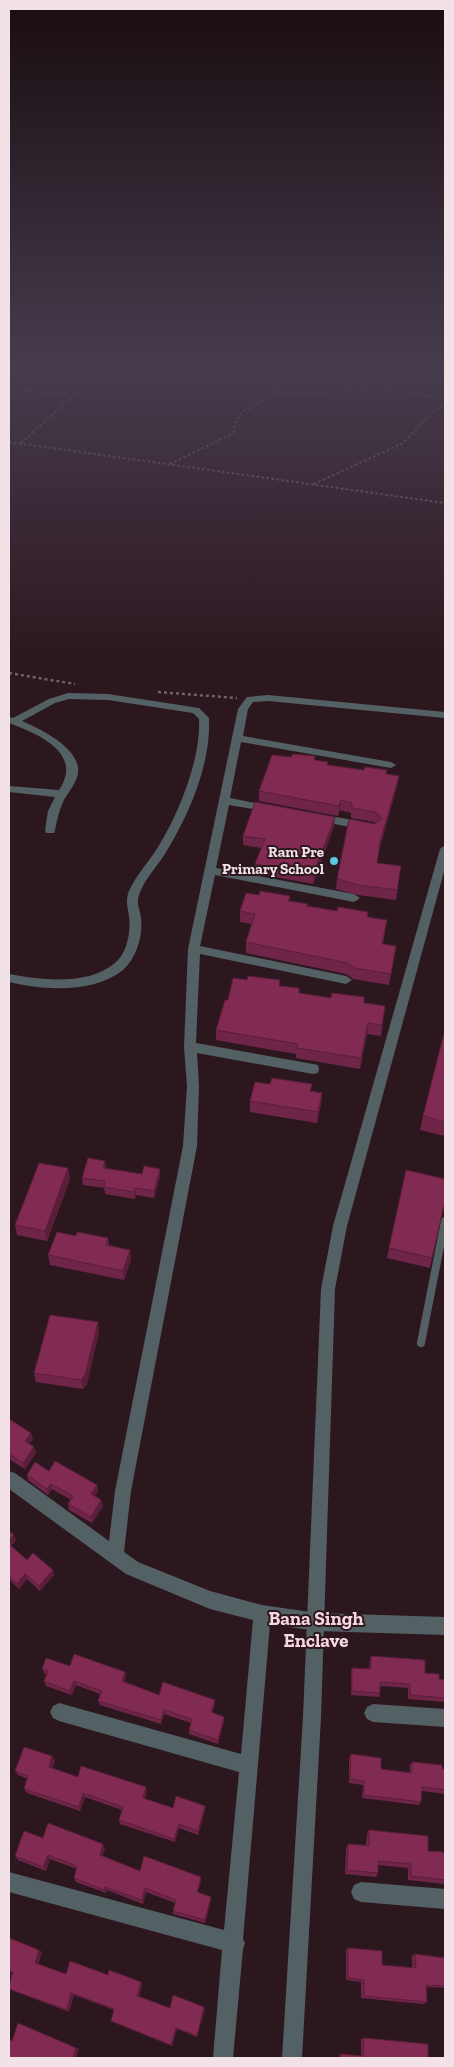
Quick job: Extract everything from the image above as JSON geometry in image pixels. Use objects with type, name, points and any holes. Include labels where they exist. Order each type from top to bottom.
[{"type":"street","points":[[9,978],[20,981],[44,982],[90,980],[120,966],[130,947],[136,924],[132,896],[174,827],[199,763],[205,738],[204,718],[196,710],[108,697],[79,696],[60,698],[12,721]]},
{"type":"street","points":[[115,1557],[123,1491],[190,1146],[193,1094],[190,1047],[194,949],[236,738],[245,703],[250,699],[257,698],[445,715]]},
{"type":"street","points":[[12,721],[46,737],[64,750],[68,756],[73,771],[52,814],[50,830]]},
{"type":"street","points":[[236,738],[391,765]]},
{"type":"street","points":[[9,789],[62,794]]},
{"type":"street","points":[[224,800],[280,811]]},
{"type":"street","points":[[308,816],[374,828]]},
{"type":"street","points":[[292,2058],[317,1622],[325,1326],[333,1256],[445,849]]},
{"type":"street","points":[[209,870],[354,898]]},
{"type":"street","points":[[194,949],[346,980]]},
{"type":"street","points":[[190,1047],[313,1069]]},
{"type":"street","points":[[9,1479],[132,1568],[210,1600],[262,1614],[317,1622],[445,1626]]},
{"type":"street","points":[[223,2058],[235,1943],[248,1765],[262,1614]]},
{"type":"street","points":[[59,1712],[248,1765]]},
{"type":"street","points":[[373,1713],[445,1718]]},
{"type":"street","points":[[9,1882],[235,1943]]},
{"type":"street","points":[[361,1892],[445,1900]]},
{"type":"lane","points":[[421,1344],[445,1221]]},
{"type":"path","points":[[173,464],[445,503]]},
{"type":"path","points":[[313,484],[356,464]]},
{"type":"building","points":[[292,754],[315,756],[314,760],[328,762],[327,765],[364,770],[365,767],[387,770],[386,774],[399,776],[380,842],[377,863],[401,866],[397,890],[359,885],[337,879],[349,819],[375,824],[382,818],[375,812],[352,808],[352,803],[341,800],[339,806],[259,791],[272,755],[292,757]]},
{"type":"building","points":[[255,802],[335,817],[313,875],[255,864],[265,839],[243,836]]},
{"type":"building","points":[[260,891],[290,896],[288,901],[308,904],[307,906],[337,911],[338,907],[368,912],[367,917],[387,920],[382,944],[396,946],[391,974],[355,968],[348,963],[246,942],[255,914],[240,911],[246,893],[259,895]]},
{"type":"building","points":[[248,976],[280,980],[279,986],[299,988],[299,993],[331,998],[332,993],[364,997],[364,1003],[385,1006],[382,1025],[368,1023],[361,1058],[297,1048],[298,1044],[216,1030],[225,1000],[228,1000],[233,978],[247,980]]},
{"type":"building","points":[[445,1030],[445,1122],[423,1116]]},
{"type":"building","points":[[272,1078],[312,1084],[310,1091],[322,1093],[318,1112],[250,1101],[255,1082],[270,1084]]},
{"type":"building","points":[[88,1158],[105,1161],[103,1168],[142,1174],[144,1166],[160,1169],[154,1191],[135,1188],[134,1192],[104,1187],[105,1181],[82,1178]]},
{"type":"building","points":[[39,1163],[68,1168],[45,1231],[15,1225]]},
{"type":"building","points":[[406,1170],[445,1179],[445,1201],[432,1258],[389,1248]]},
{"type":"building","points":[[57,1232],[76,1236],[77,1232],[108,1238],[106,1245],[130,1250],[123,1271],[48,1255]]},
{"type":"building","points":[[50,1315],[98,1322],[85,1375],[81,1380],[34,1373]]},
{"type":"building","points":[[9,1419],[31,1433],[25,1441],[34,1447],[23,1463],[9,1454]]},
{"type":"building","points":[[55,1461],[97,1485],[91,1494],[101,1500],[91,1517],[68,1504],[73,1496],[51,1484],[47,1489],[27,1475],[35,1462],[49,1471]]},
{"type":"building","points":[[9,1531],[14,1535],[9,1540]]},
{"type":"building","points":[[9,1544],[27,1560],[33,1553],[53,1570],[39,1586],[25,1574],[17,1584],[9,1576]]},
{"type":"building","points":[[74,1654],[125,1672],[122,1681],[159,1695],[163,1682],[215,1700],[211,1712],[224,1717],[218,1740],[189,1730],[192,1719],[164,1710],[161,1720],[98,1701],[102,1691],[74,1681],[70,1691],[44,1681],[48,1671],[42,1669],[46,1658],[70,1666]]},
{"type":"building","points":[[371,1656],[425,1660],[425,1673],[439,1674],[439,1679],[445,1680],[445,1698],[410,1695],[410,1684],[380,1682],[380,1693],[352,1691],[352,1668],[371,1669]]},
{"type":"building","points":[[24,1747],[52,1756],[49,1767],[78,1777],[81,1766],[146,1787],[143,1798],[173,1808],[176,1796],[205,1806],[198,1831],[179,1824],[174,1839],[119,1820],[123,1807],[83,1793],[79,1807],[24,1789],[28,1776],[15,1771]]},
{"type":"building","points":[[351,1754],[381,1758],[381,1769],[412,1773],[412,1762],[442,1765],[442,1769],[445,1769],[445,1790],[422,1787],[421,1802],[364,1795],[364,1781],[350,1779]]},
{"type":"building","points":[[48,1823],[103,1844],[100,1855],[140,1871],[144,1856],[201,1877],[197,1892],[211,1897],[205,1920],[173,1911],[176,1900],[145,1888],[142,1900],[105,1887],[104,1890],[74,1878],[77,1866],[48,1855],[43,1867],[15,1856],[24,1831],[43,1838]]},
{"type":"building","points":[[369,1830],[428,1836],[428,1851],[443,1852],[445,1854],[445,1880],[411,1876],[411,1864],[378,1861],[378,1873],[347,1870],[348,1844],[369,1846]]},
{"type":"building","points":[[9,1938],[39,1950],[35,1963],[66,1974],[70,1961],[108,1975],[109,1970],[141,1982],[137,1996],[170,2008],[173,1995],[204,2007],[197,2036],[176,2028],[171,2045],[111,2021],[114,2009],[71,1993],[67,2010],[9,1989],[13,1972],[9,1971]]},
{"type":"building","points":[[348,1948],[382,1951],[382,1965],[416,1968],[415,1954],[445,1958],[445,1986],[426,1985],[427,2002],[364,1996],[364,1980],[348,1978]]},
{"type":"building","points":[[18,2023],[76,2048],[73,2058],[9,2058],[9,2039],[12,2041]]},
{"type":"building","points":[[364,2038],[428,2044],[428,2058],[341,2058],[341,2054],[363,2056]]},
{"type":"place","name":"Ram Pre Primary School","points":[[334,861]]},
{"type":"district","name":"Bana Singh Enclave","points":[[316,1629]]}]
